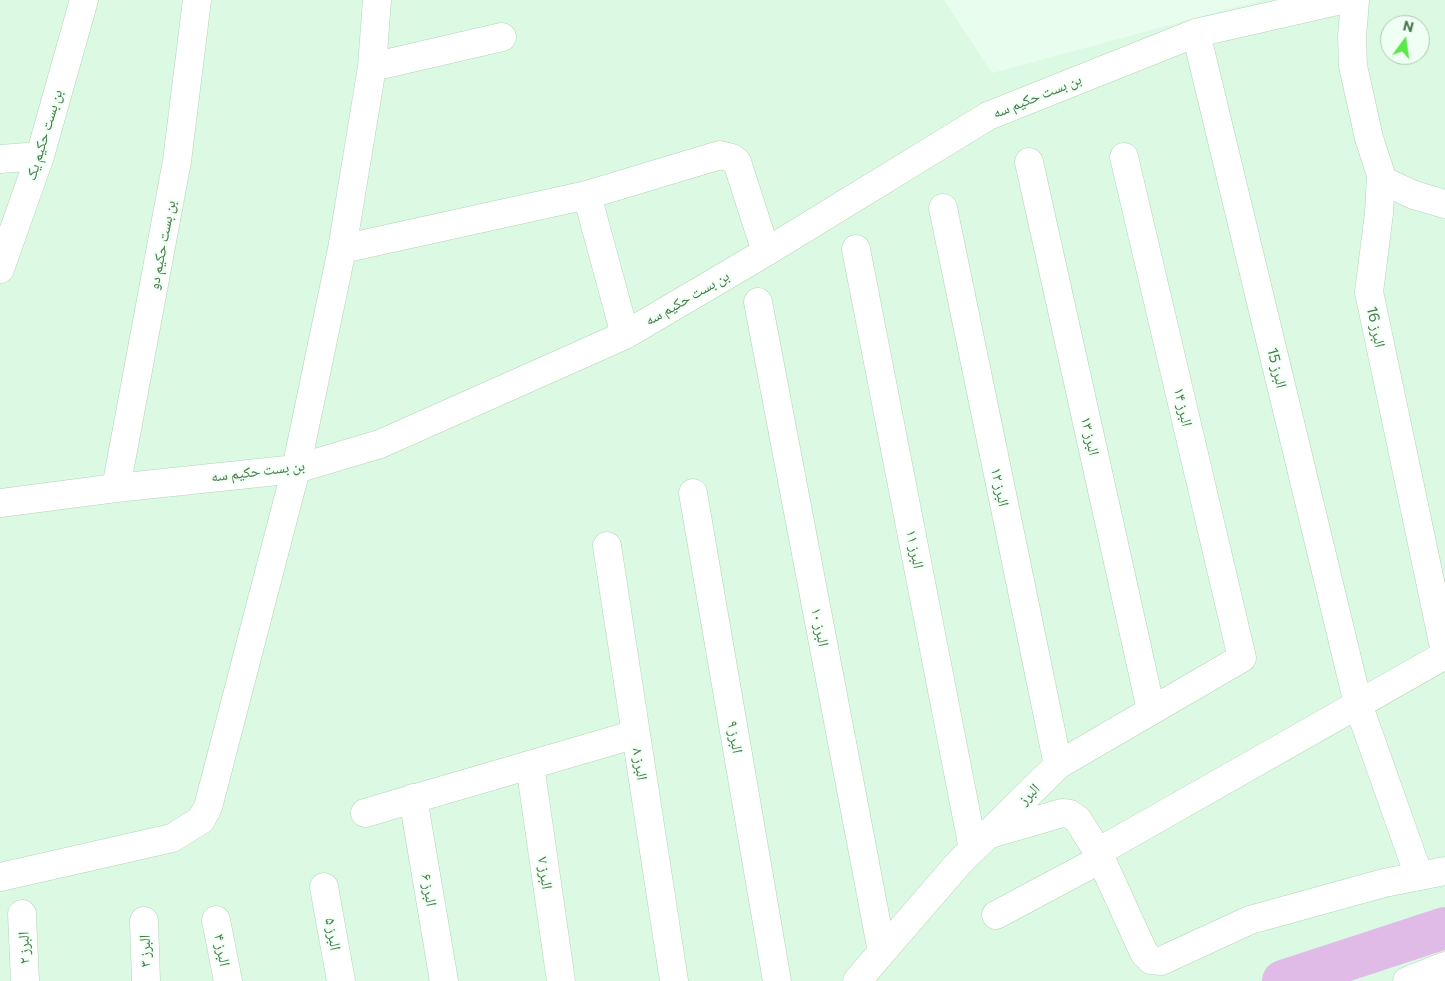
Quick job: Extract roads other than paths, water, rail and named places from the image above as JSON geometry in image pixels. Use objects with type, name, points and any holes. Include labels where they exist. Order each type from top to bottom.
[{"type":"street","name":"بن بست حکیم یک","points":[[0,269],[40,156],[84,0]]},
{"type":"street","name":"بن بست حکیم دو","points":[[116,488],[177,161],[197,0]]},
{"type":"street","points":[[0,877],[172,838],[200,820],[208,807],[296,469],[342,249],[372,67],[377,0]]},
{"type":"street","name":"بن بست حکیم سه","points":[[0,503],[116,488],[296,469],[380,444],[625,335],[766,252],[988,116],[1196,33],[1341,0]]},
{"type":"street","name":"البرز 16","points":[[1355,0],[1352,37],[1353,66],[1362,112],[1380,180],[1379,213],[1368,292],[1440,592],[1445,653]]},
{"type":"street","name":"البرز 15","points":[[1196,33],[1358,704],[1419,876]]},
{"type":"street","points":[[372,67],[502,37]]},
{"type":"street","points":[[342,249],[587,196],[720,155],[732,158],[737,162],[766,252]]},
{"type":"street","points":[[0,159],[40,156]]},
{"type":"street","name":"البرز ۱۴","points":[[1124,157],[1242,658]]},
{"type":"street","name":"البرز ۱۳","points":[[1030,162],[1151,710]]},
{"type":"street","points":[[1380,180],[1414,195],[1445,204]]},
{"type":"street","points":[[587,196],[625,335]]},
{"type":"street","name":"البرز ۱۲","points":[[943,208],[1058,765]]},
{"type":"street","name":"البرز ۱۱","points":[[856,249],[981,842]]},
{"type":"street","name":"البرز ۱۰","points":[[758,302],[882,952]]},
{"type":"street","name":"البرز ۹","points":[[693,493],[777,981]]},
{"type":"street","name":"البرز ۸","points":[[607,546],[674,981]]},
{"type":"street","points":[[996,914],[1445,653]]},
{"type":"street","name":"البرز","points":[[857,981],[981,842],[1058,765],[1242,658]]},
{"type":"street","points":[[365,813],[636,734]]},
{"type":"street","name":"البرز ۷","points":[[530,765],[561,981]]},
{"type":"street","name":"البرز ۶","points":[[413,798],[444,981]]},
{"type":"street","points":[[981,842],[1062,813],[1070,814],[1078,820],[1100,855],[1144,954],[1151,960],[1161,961],[1250,920],[1384,883],[1445,871]]},
{"type":"street","name":"البرز ۵","points":[[324,887],[341,981]]},
{"type":"street","name":"البرز ۲","points":[[22,914],[25,981]]},
{"type":"street","name":"البرز ۴","points":[[216,920],[228,981]]},
{"type":"street","name":"البرز ۳","points":[[144,921],[146,981]]},
{"type":"street","points":[[1407,981],[1445,966]]},
{"type":"waterway","points":[[1283,981],[1445,928]]}]
